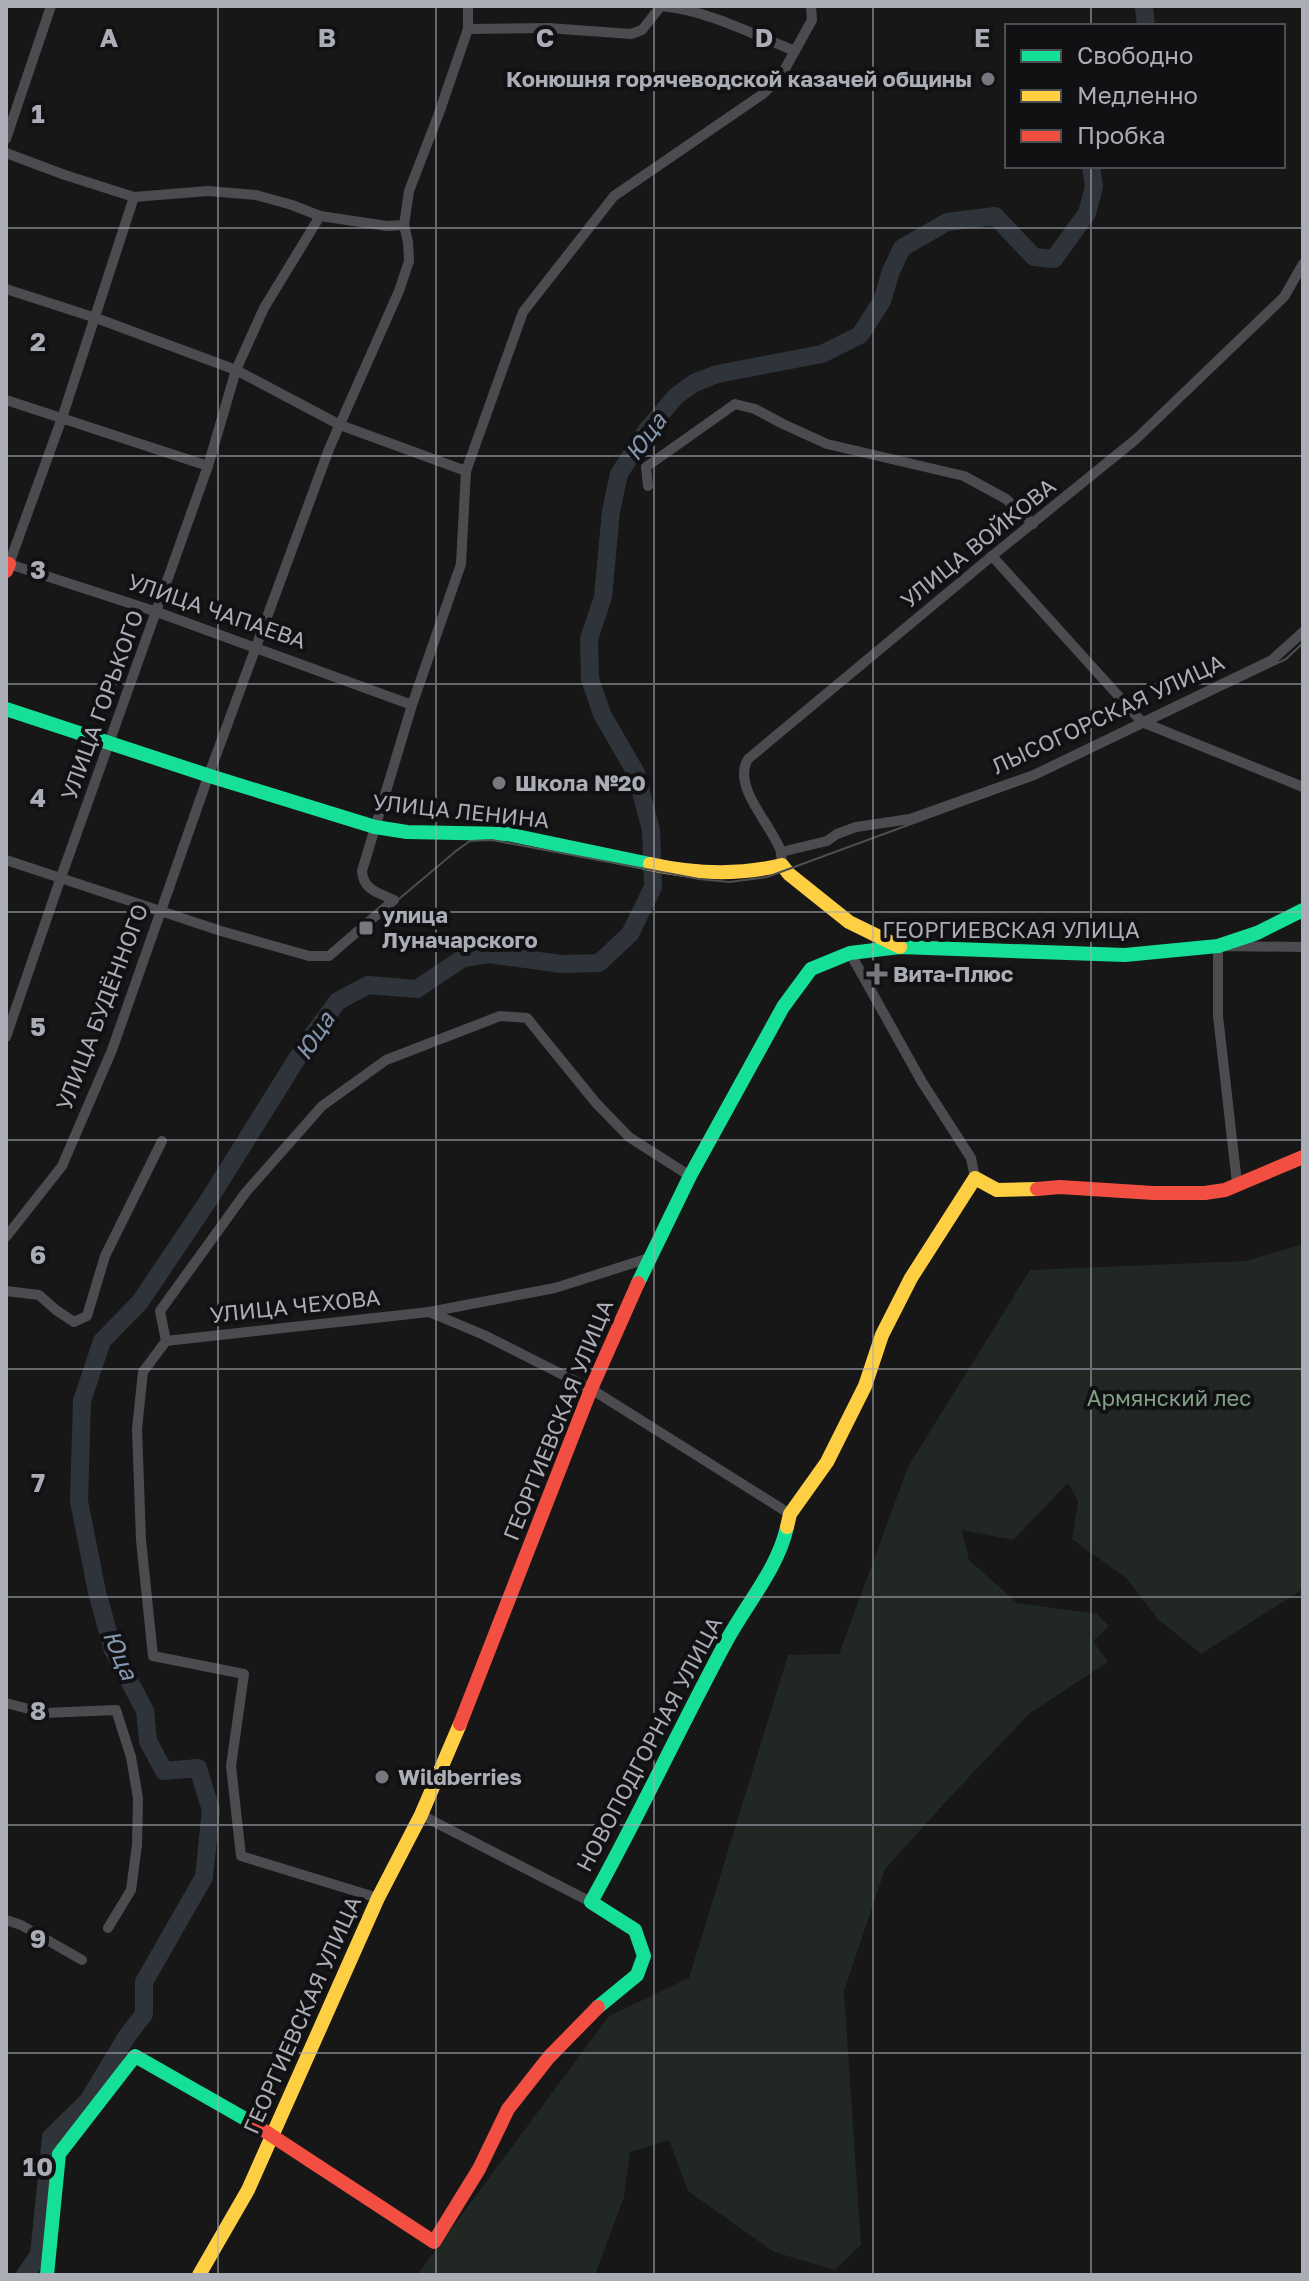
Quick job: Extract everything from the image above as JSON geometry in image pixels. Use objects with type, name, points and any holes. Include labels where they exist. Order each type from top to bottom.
[{"type":"main road","name":"УЛИЦА ЛЕНИНА","points":[[6,709],[208,777],[377,827],[415,832],[503,833],[612,857],[720,874],[760,872],[781,859]]},
{"type":"main road","points":[[781,859],[789,874],[849,922],[900,947]]},
{"type":"main road","name":"ГЕОРГИЕВСКАЯ УЛИЦА","points":[[199,2275],[248,2190],[378,1898],[421,1815],[451,1747],[591,1389],[649,1258],[690,1176],[783,1007],[802,980],[817,965],[850,953],[900,947],[1125,955],[1218,946],[1280,923],[1303,910]]},
{"type":"main road","points":[[849,922],[852,938],[850,953]]},
{"type":"main road","points":[[975,1178],[995,1190],[1063,1187],[1173,1194],[1219,1193],[1303,1157]]},
{"type":"main road","name":"НОВОПОДГОРНАЯ УЛИЦА","points":[[273,2135],[434,2242],[479,2169],[508,2109],[549,2057],[587,2016],[637,1975],[644,1956],[635,1930],[591,1902],[728,1638],[783,1546],[790,1514],[827,1462],[865,1386],[882,1335],[911,1278],[975,1178]]},
{"type":"main road","points":[[47,2275],[59,2154],[135,2056],[273,2135]]},
{"type":"street","points":[[6,139],[51,6]]},
{"type":"street","name":"УЛИЦА БУДЁННОГО","points":[[6,1237],[62,1166],[112,1050],[208,777],[329,449],[399,291],[409,261],[404,225],[409,191],[468,29],[468,6]]},
{"type":"street","points":[[468,29],[548,28],[631,34],[642,30],[661,6],[719,21],[795,51]]},
{"type":"street","points":[[6,860],[221,931],[309,956],[329,956],[394,900],[370,890],[363,882],[362,871],[412,705],[461,564],[466,471],[523,312],[614,196],[763,94],[781,76],[812,20],[811,6]]},
{"type":"street","points":[[6,153],[134,197],[208,191],[256,195],[320,216],[387,226],[404,225]]},
{"type":"street","points":[[7,566],[62,418],[134,197]]},
{"type":"street","name":"УЛИЦА ГОРЬКОГО","points":[[6,1037],[9,1019],[208,466],[236,370],[264,308],[320,216]]},
{"type":"street","name":"УЛИЦА ВОЙКОВА","points":[[781,859],[746,786],[743,768],[748,759],[1135,440],[1284,297],[1303,264]]},
{"type":"street","points":[[6,289],[96,318],[236,370],[340,425],[466,471]]},
{"type":"street","points":[[6,400],[208,466]]},
{"type":"street","points":[[648,486],[646,467],[735,404],[755,409],[827,444],[964,476],[1006,499],[1033,524]]},
{"type":"street","points":[[992,556],[1142,722],[1303,787]]},
{"type":"street","name":"УЛИЦА ЧАПАЕВА","points":[[7,566],[157,612],[412,705]]},
{"type":"street","name":"ЛЫСОГОРСКАЯ УЛИЦА","points":[[781,859],[856,827],[910,819],[1034,775],[1272,660],[1303,632]]},
{"type":"street","points":[[1218,946],[1218,1016],[1237,1183]]},
{"type":"street","name":"ГЕОРГИЕВСКАЯ УЛИЦА","points":[[1218,946],[1303,947]]},
{"type":"street","points":[[850,953],[922,1082],[971,1158],[975,1178]]},
{"type":"street","points":[[378,1898],[241,1856],[231,1766],[244,1674],[153,1656],[141,1540],[137,1429],[143,1372],[166,1341],[160,1311],[246,1192],[322,1106],[386,1060],[500,1016],[527,1018],[596,1103],[629,1137],[690,1176]]},
{"type":"street","points":[[6,1291],[39,1295],[74,1322],[87,1316],[105,1256],[162,1141]]},
{"type":"street","name":"УЛИЦА ЧЕХОВА","points":[[166,1341],[429,1312],[555,1288],[649,1258]]},
{"type":"street","name":"УЛИЦА ЧЕХОВА","points":[[429,1312],[484,1335],[591,1389]]},
{"type":"street","points":[[591,1389],[790,1514]]},
{"type":"street","points":[[6,1703],[44,1713],[116,1710],[131,1757],[138,1798],[137,1845],[131,1890],[108,1928]]},
{"type":"street","points":[[421,1815],[591,1902]]},
{"type":"street","points":[[6,1920],[21,1925],[82,1960]]},
{"type":"green space","name":"Армянский лес","points":[[1303,1244],[1303,1589],[1201,1654],[1158,1619],[1126,1578],[1072,1539],[1078,1501],[1068,1483],[1013,1540],[962,1530],[969,1560],[1017,1603],[1097,1614],[1109,1626],[1093,1641],[1108,1662],[1030,1713],[885,1869],[844,1991],[861,2245],[835,2270],[774,2252],[688,2191],[669,2140],[630,2152],[624,2197],[595,2275],[417,2275],[609,2016],[689,1978],[788,1655],[839,1654],[908,1467],[1030,1270],[1246,1261]]},
{"type":"waterway","name":"Юца","points":[[1144,6],[1146,24]]},
{"type":"waterway","name":"Юца","points":[[25,2275],[39,2255],[51,2137],[88,2101],[144,2014],[144,1982],[204,1877],[211,1810],[198,1768],[164,1771],[148,1741],[145,1711],[113,1650],[97,1592],[79,1501],[82,1401],[102,1341],[140,1302],[210,1198],[308,1041],[338,1001],[368,985],[417,989],[463,958],[488,954],[561,964],[599,963],[630,934],[653,887],[651,830],[636,773],[602,714],[590,679],[589,639],[603,597],[611,511],[619,474],[647,430],[676,396],[694,383],[717,374],[822,354],[860,335],[882,301],[902,248],[947,222],[995,216],[1034,257],[1054,259],[1087,213],[1094,187],[1091,168]]},
{"type":"tram line","points":[[6,857],[225,930],[311,953],[327,953],[343,946],[470,841],[492,840],[699,879],[729,882],[767,877],[1036,778],[1286,659],[1303,643]]},
{"type":"traffic: fast","points":[[6,709],[375,827],[407,832],[507,834],[650,864]]},
{"type":"traffic: fast","points":[[638,1283],[690,1176],[783,1007],[811,969],[850,953],[900,947],[1125,955],[1218,946],[1257,933],[1303,910]]},
{"type":"traffic: fast","points":[[598,2007],[637,1975],[644,1956],[635,1930],[591,1902],[727,1640],[777,1557],[787,1527]]},
{"type":"traffic: fast","points":[[47,2275],[59,2154],[135,2056],[254,2124]]},
{"type":"traffic: slow","points":[[650,864],[716,872],[749,871],[782,865],[849,922],[900,947]]},
{"type":"traffic: slow","points":[[787,1527],[790,1514],[827,1462],[865,1386],[882,1335],[911,1278],[975,1178],[997,1190],[1037,1189]]},
{"type":"traffic: slow","points":[[199,2275],[248,2190],[378,1898],[421,1815],[460,1724]]},
{"type":"traffic: jam","points":[[6,563],[9,564],[6,571]]},
{"type":"traffic: jam","points":[[1037,1189],[1060,1187],[1205,1193],[1225,1190],[1303,1157]]},
{"type":"traffic: jam","points":[[460,1724],[591,1389],[638,1283]]},
{"type":"traffic: jam","points":[[254,2124],[434,2242],[479,2169],[508,2109],[549,2057],[598,2007]]},
{"type":"place","name":"Конюшня горячеводской казачей общины","points":[[988,79]]},
{"type":"place","name":"Школа №20","points":[[499,783]]},
{"type":"place","name":"улица Луначарского","points":[[366,928]]},
{"type":"place","name":"Вита-Плюс","points":[[877,974]]},
{"type":"place","name":"Wildberries","points":[[382,1777]]}]
